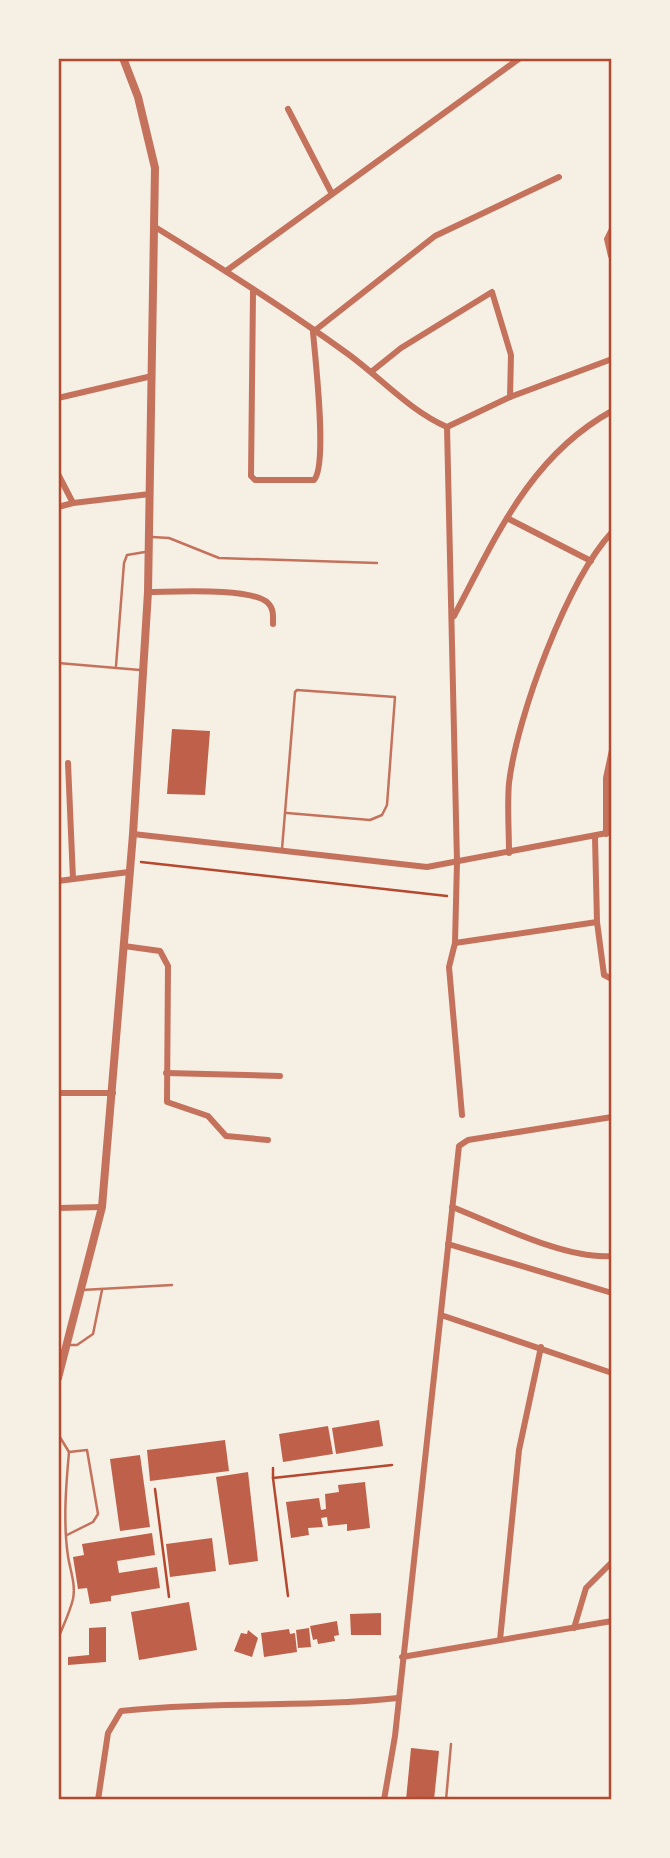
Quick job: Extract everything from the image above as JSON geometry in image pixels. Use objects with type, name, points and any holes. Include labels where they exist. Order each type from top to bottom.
[{"type":"street","points":[[58,1378],[102,1207],[131,861],[148,592],[155,168],[138,97],[124,58]]},
{"type":"street","points":[[226,271],[520,58]]},
{"type":"street","points":[[288,109],[332,194]]},
{"type":"street","points":[[313,332],[435,236],[559,177]]},
{"type":"street","points":[[155,227],[226,271],[370,372],[430,419],[447,427]]},
{"type":"street","points":[[611,256],[607,239],[612,229]]},
{"type":"street","points":[[253,292],[251,476],[255,480],[314,480],[320,472],[320,414],[313,332]]},
{"type":"street","points":[[370,372],[401,348],[492,292],[511,355],[510,397]]},
{"type":"street","points":[[447,427],[510,397],[612,359]]},
{"type":"street","points":[[58,398],[152,376]]},
{"type":"street","points":[[452,619],[506,518],[551,456],[586,425],[612,411]]},
{"type":"street","points":[[447,427],[457,862],[455,943],[449,967],[462,1115]]},
{"type":"street","points":[[58,474],[73,503]]},
{"type":"street","points":[[58,507],[150,494]]},
{"type":"street","points":[[506,518],[591,561]]},
{"type":"street","points":[[509,853],[509,784],[521,717],[563,616],[591,561],[612,532]]},
{"type":"street","points":[[148,592],[251,596],[268,603],[273,611],[274,624]]},
{"type":"street","points":[[133,834],[427,867],[509,853],[609,833],[606,778],[612,750]]},
{"type":"street","points":[[68,763],[74,879]]},
{"type":"street","points":[[595,837],[597,922],[604,975],[612,979]]},
{"type":"street","points":[[58,881],[129,872]]},
{"type":"street","points":[[455,943],[597,922]]},
{"type":"street","points":[[124,946],[152,948],[165,957],[166,1093],[170,1105],[203,1114],[226,1136],[268,1140]]},
{"type":"street","points":[[166,1073],[280,1076]]},
{"type":"street","points":[[58,1093],[113,1093]]},
{"type":"street","points":[[384,1800],[398,1698],[459,1146],[468,1140],[612,1117]]},
{"type":"street","points":[[58,1208],[102,1207]]},
{"type":"street","points":[[452,1207],[557,1247],[601,1257],[612,1256]]},
{"type":"street","points":[[448,1244],[612,1293]]},
{"type":"street","points":[[441,1315],[612,1373]]},
{"type":"street","points":[[500,1640],[519,1450],[541,1347]]},
{"type":"street","points":[[574,1628],[586,1588],[612,1562]]},
{"type":"street","points":[[402,1657],[612,1621]]},
{"type":"street","points":[[99,1800],[108,1733],[121,1711],[193,1705],[324,1704],[398,1698]]},
{"type":"lane","points":[[149,537],[169,537],[219,558],[377,563]]},
{"type":"lane","points":[[116,666],[124,563],[127,555],[138,551],[149,553]]},
{"type":"lane","points":[[58,663],[144,670]]},
{"type":"lane","points":[[282,852],[294,696],[297,690],[395,697],[387,805],[382,816],[370,820],[287,813]]},
{"type":"lane","points":[[82,1290],[172,1285]]},
{"type":"lane","points":[[67,1345],[77,1345],[93,1334],[102,1290]]},
{"type":"lane","points":[[58,1434],[69,1452],[67,1535],[73,1598],[58,1640]]},
{"type":"lane","points":[[67,1535],[93,1522],[99,1508],[88,1452],[69,1452]]},
{"type":"lane","points":[[446,1800],[452,1744]]},
{"type":"path","points":[[131,861],[456,897]]},
{"type":"path","points":[[273,1478],[392,1465]]},
{"type":"path","points":[[273,1468],[288,1596]]},
{"type":"path","points":[[155,1489],[169,1597]]},
{"type":"building","points":[[172,729],[210,731],[205,795],[167,794]]},
{"type":"building","points":[[379,1420],[383,1446],[336,1454],[332,1428]]},
{"type":"building","points":[[328,1426],[333,1454],[283,1462],[279,1434]]},
{"type":"building","points":[[225,1440],[229,1471],[150,1481],[147,1450]]},
{"type":"building","points":[[140,1455],[150,1527],[120,1531],[110,1459]]},
{"type":"building","points":[[248,1472],[258,1561],[229,1565],[216,1477]]},
{"type":"building","points":[[365,1482],[370,1528],[347,1531],[347,1524],[328,1526],[327,1517],[321,1518],[323,1527],[308,1528],[309,1535],[291,1538],[286,1502],[319,1498],[321,1510],[326,1509],[325,1494],[339,1492],[338,1485]]},
{"type":"building","points":[[152,1533],[155,1555],[117,1561],[119,1573],[157,1567],[160,1588],[111,1596],[111,1601],[90,1604],[87,1588],[78,1589],[73,1557],[84,1555],[82,1544]]},
{"type":"building","points":[[212,1538],[216,1571],[170,1577],[166,1544]]},
{"type":"building","points":[[189,1602],[197,1650],[139,1660],[131,1612]]},
{"type":"building","points":[[381,1613],[381,1635],[351,1635],[350,1614]]},
{"type":"building","points":[[337,1621],[339,1635],[334,1636],[335,1641],[318,1644],[317,1639],[313,1640],[310,1626]]},
{"type":"building","points":[[106,1627],[106,1662],[68,1665],[68,1657],[89,1655],[89,1628]]},
{"type":"building","points":[[309,1628],[311,1647],[298,1648],[296,1630]]},
{"type":"building","points":[[289,1629],[290,1634],[295,1633],[297,1652],[264,1657],[261,1633]]},
{"type":"building","points":[[248,1630],[258,1638],[252,1657],[234,1651],[241,1633],[247,1634]]},
{"type":"building","points":[[411,1748],[439,1751],[434,1800],[406,1800]]}]
